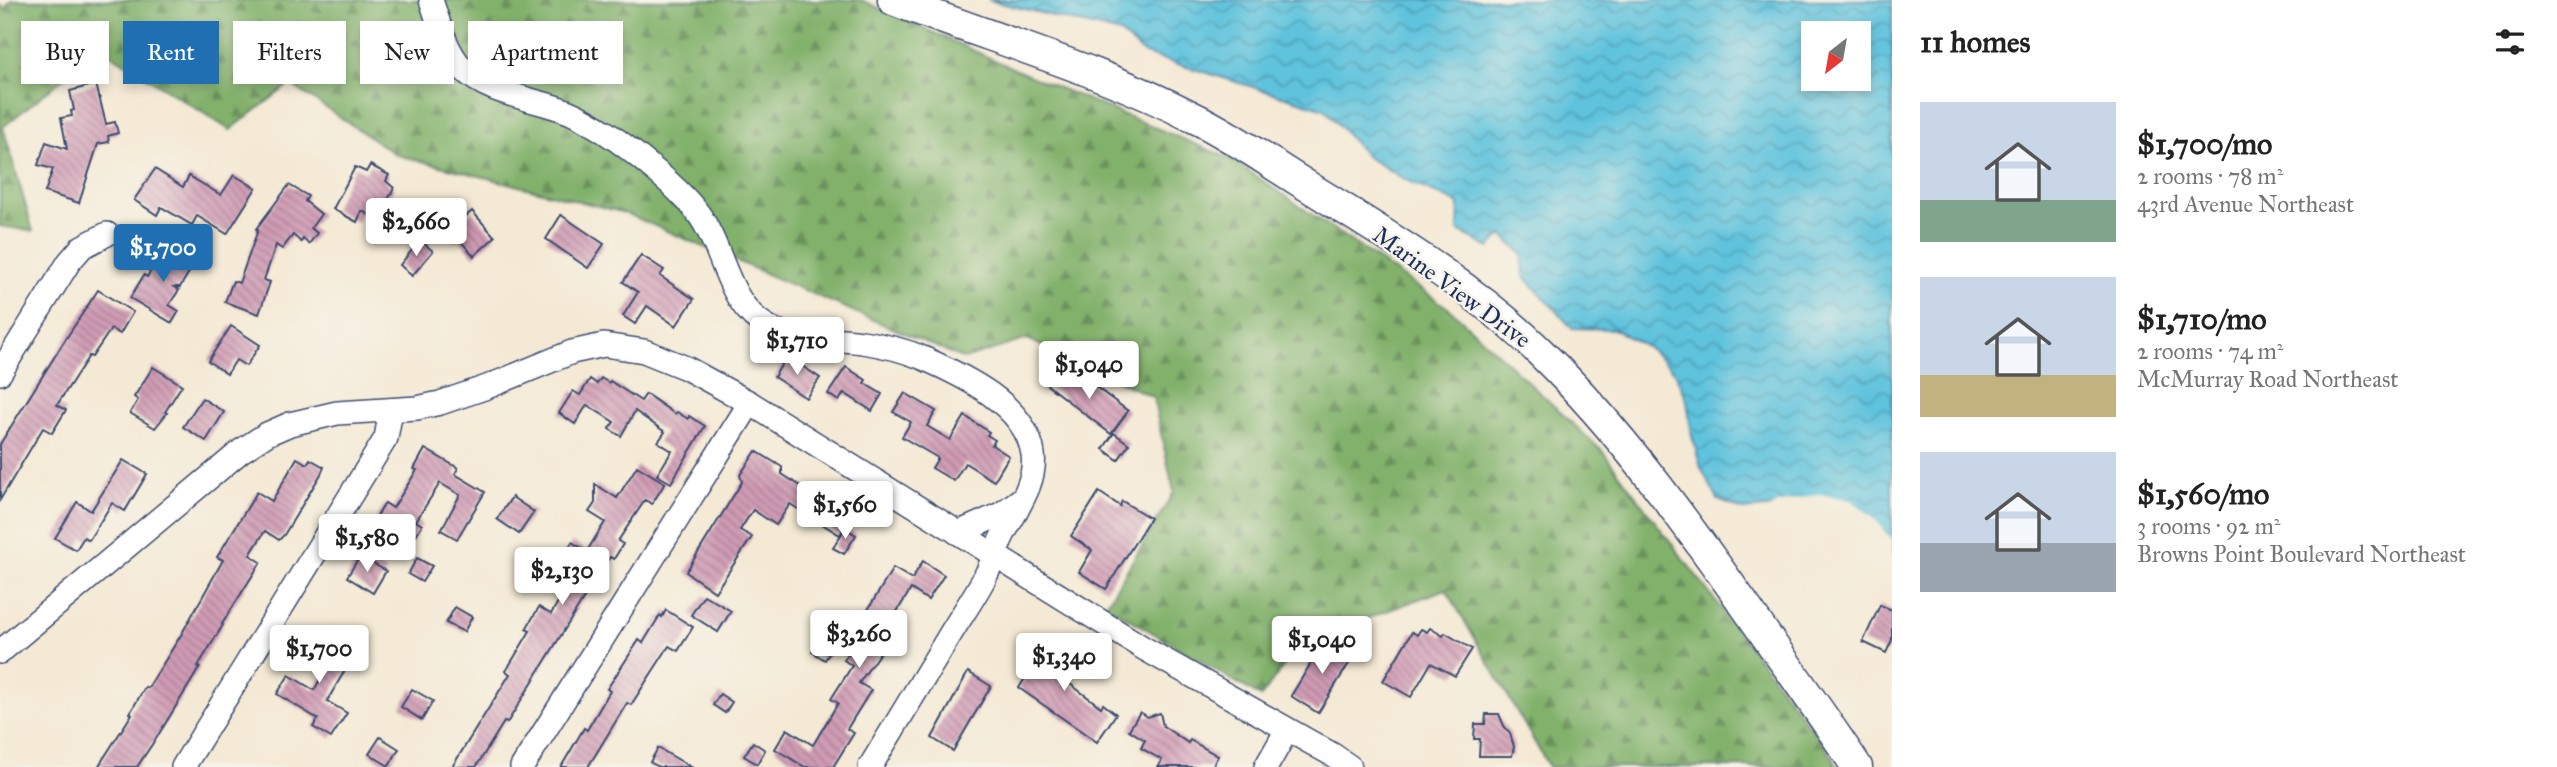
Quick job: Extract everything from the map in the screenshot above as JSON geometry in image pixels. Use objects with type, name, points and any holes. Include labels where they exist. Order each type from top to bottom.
[{"type":"main road","name":"Marine View Drive","points":[[893,0],[1025,47],[1144,94],[1198,119],[1336,204],[1450,279],[1519,332],[1567,380],[1658,487],[1731,586],[1857,767]]},
{"type":"street","points":[[431,0],[447,47],[463,69],[482,82],[516,96],[570,112],[606,132],[663,178],[699,214],[712,234],[738,297],[752,314],[769,327],[787,334],[893,347],[921,357],[965,379],[1008,410],[1018,421],[1033,454],[1029,483],[983,580],[870,767]]},
{"type":"street","points":[[0,373],[69,262],[82,247],[107,234]]},
{"type":"street","points":[[0,652],[242,451],[267,434],[312,417],[417,408],[455,398],[572,352],[604,345],[663,357],[750,403],[1186,673],[1350,767]]},
{"type":"street","points":[[522,767],[750,403]]},
{"type":"street","points":[[183,767],[386,438],[391,410]]},
{"type":"street","points":[[958,533],[1001,514],[1022,498]]},
{"type":"street","points":[[1266,767],[1287,730]]},
{"type":"green space","points":[[11,0],[861,0],[1030,76],[1231,159],[1451,310],[1602,451],[1833,757],[1837,767],[1549,767],[1446,589],[1300,643],[1261,697],[1106,605],[1174,492],[1153,397],[1027,339],[964,359],[625,213],[397,155],[290,84],[230,130],[158,84],[219,84],[219,21],[123,21],[123,62],[109,53],[109,21],[21,21],[21,84],[56,84],[3,127],[33,231],[0,226],[0,5],[5,8]]},
{"type":"water","points":[[988,0],[1892,0],[1892,555],[1858,513],[1831,502],[1743,510],[1718,500],[1701,468],[1692,436],[1687,400],[1675,372],[1649,348],[1614,329],[1572,328],[1524,276],[1522,254],[1502,235],[1489,248],[1458,231],[1459,204],[1406,180],[1367,157],[1325,109],[1145,54],[1120,33]]},
{"type":"pier","points":[[1819,494],[1851,500],[1873,517],[1892,541],[1892,558],[1856,516],[1830,506],[1766,511],[1777,504]]},
{"type":"building","points":[[96,84],[106,124],[115,122],[118,133],[108,136],[109,142],[98,144],[79,203],[45,192],[53,169],[38,165],[46,142],[67,149],[61,118],[72,116],[71,111],[74,110],[70,91]]},
{"type":"building","points":[[370,165],[389,175],[386,181],[394,188],[378,219],[362,211],[357,222],[333,209],[355,167],[366,172]]},
{"type":"building","points":[[155,169],[183,187],[189,176],[221,195],[234,175],[256,188],[227,234],[197,216],[192,225],[161,207],[157,215],[134,200]]},
{"type":"building","points":[[289,185],[308,196],[305,201],[321,214],[311,228],[317,233],[309,244],[303,239],[301,242],[293,235],[282,249],[276,245],[264,280],[270,282],[259,314],[225,302],[233,281],[239,283],[258,230],[256,229]]},
{"type":"building","points":[[472,211],[495,237],[474,256],[459,239],[455,242],[444,229],[453,221],[456,225]]},
{"type":"building","points":[[561,215],[604,244],[588,268],[546,239]]},
{"type":"building","points":[[420,240],[433,251],[412,276],[400,265]]},
{"type":"building","points":[[165,247],[194,264],[180,287],[174,287],[179,290],[169,305],[179,311],[172,323],[130,298],[144,275],[147,277]]},
{"type":"building","points":[[641,255],[664,270],[660,276],[694,299],[676,326],[647,306],[635,324],[623,316],[638,292],[623,282]]},
{"type":"building","points":[[98,290],[133,312],[120,334],[111,329],[92,357],[89,356],[57,405],[66,410],[52,433],[43,428],[0,500],[0,444]]},
{"type":"building","points":[[231,326],[260,345],[246,366],[236,360],[227,374],[208,361]]},
{"type":"building","points":[[787,356],[820,378],[806,398],[774,377]]},
{"type":"building","points":[[153,367],[182,385],[165,412],[167,413],[155,428],[130,413],[138,400],[134,397]]},
{"type":"building","points":[[846,367],[882,394],[872,411],[844,393],[839,401],[828,394]]},
{"type":"building","points":[[1058,369],[1076,383],[1081,376],[1128,411],[1111,434],[1047,385]]},
{"type":"building","points":[[601,378],[641,401],[646,394],[675,414],[677,412],[688,419],[689,416],[705,426],[671,483],[657,475],[672,451],[658,442],[665,432],[635,411],[621,436],[609,429],[614,422],[587,405],[575,424],[559,413],[573,391],[580,395],[590,379],[597,384]]},
{"type":"building","points":[[905,393],[936,411],[927,426],[950,440],[965,416],[989,432],[987,435],[995,440],[992,445],[1009,456],[994,481],[965,463],[954,481],[932,468],[938,458],[902,437],[911,422],[893,412]]},
{"type":"building","points":[[202,398],[224,412],[206,441],[183,427]]},
{"type":"building","points":[[1114,433],[1129,444],[1118,460],[1103,449]]},
{"type":"building","points":[[425,449],[458,468],[455,474],[485,492],[457,539],[441,530],[460,495],[440,483],[416,521],[422,525],[407,550],[370,528],[385,503],[393,508],[417,470],[414,469]]},
{"type":"building","points":[[756,451],[782,467],[782,474],[850,518],[840,535],[790,504],[776,525],[753,510],[740,530],[752,537],[715,592],[686,572],[742,482],[740,475]]},
{"type":"building","points":[[297,458],[307,464],[310,459],[324,467],[321,474],[284,535],[279,540],[265,531],[250,555],[261,562],[157,737],[137,767],[98,767],[132,714],[130,713],[145,687],[148,688],[181,635],[223,560],[217,557],[257,492],[272,501]]},
{"type":"building","points":[[123,460],[147,474],[125,511],[112,503],[89,540],[84,537],[76,550],[55,538],[77,502],[91,511]]},
{"type":"building","points":[[637,466],[665,483],[652,504],[645,500],[618,541],[623,544],[614,559],[610,557],[600,572],[507,723],[504,722],[476,767],[452,767],[510,674],[506,671],[530,631],[526,629],[539,607],[551,614],[580,565],[564,555],[572,542],[587,551],[605,522],[589,512],[595,503],[595,484],[617,498]]},
{"type":"building","points":[[1099,492],[1120,506],[1122,501],[1150,518],[1106,589],[1079,572],[1092,550],[1071,536]]},
{"type":"building","points":[[512,497],[534,512],[519,534],[497,519]]},
{"type":"building","points":[[845,528],[856,535],[844,554],[833,548]]},
{"type":"building","points":[[360,556],[386,571],[373,593],[347,577]]},
{"type":"building","points":[[417,558],[432,566],[422,582],[408,574]]},
{"type":"building","points":[[923,561],[944,575],[928,600],[911,589],[875,647],[881,651],[859,683],[871,690],[847,729],[854,733],[833,767],[805,767],[775,749],[787,729],[813,745],[838,703],[831,699],[852,666],[844,660],[866,627],[860,623],[893,568],[912,579]]},
{"type":"building","points":[[704,595],[731,611],[718,632],[691,615]]},
{"type":"building","points":[[1880,605],[1892,610],[1892,640],[1886,653],[1863,642]]},
{"type":"building","points":[[455,607],[472,617],[464,632],[446,623]]},
{"type":"building","points":[[666,610],[693,627],[678,651],[669,646],[631,705],[627,703],[588,767],[561,767],[584,728],[587,730],[610,691],[607,689],[639,640],[643,643]]},
{"type":"building","points":[[317,628],[335,638],[330,648],[338,652],[335,657],[348,665],[327,701],[347,713],[331,738],[313,727],[318,719],[277,694],[289,675],[314,690],[327,668],[302,654]]},
{"type":"building","points":[[1430,628],[1443,636],[1445,633],[1472,649],[1455,676],[1431,663],[1411,697],[1383,681],[1412,632],[1417,635],[1421,629],[1427,632]]},
{"type":"building","points":[[1325,640],[1353,657],[1318,713],[1291,696]]},
{"type":"building","points":[[819,641],[832,649],[825,660],[812,652]]},
{"type":"building","points":[[1047,643],[1074,660],[1062,678],[1101,707],[1103,704],[1116,714],[1097,742],[1019,688],[1027,675],[1021,671],[1031,655],[1037,659]]},
{"type":"building","points":[[968,672],[991,686],[953,751],[932,738]]},
{"type":"building","points":[[412,689],[433,701],[422,720],[401,707]]},
{"type":"building","points":[[720,694],[732,702],[725,713],[713,705]]},
{"type":"building","points":[[1140,712],[1148,717],[1160,713],[1163,726],[1188,743],[1190,740],[1218,756],[1212,767],[1158,767],[1162,760],[1141,748],[1145,740],[1129,730]]},
{"type":"building","points":[[1486,714],[1499,714],[1510,733],[1514,747],[1512,756],[1479,756],[1480,739],[1474,739],[1475,724],[1485,724]]},
{"type":"building","points":[[380,737],[399,749],[389,766],[369,754]]},
{"type":"building","points":[[753,742],[765,750],[757,764],[744,756]]},
{"type":"building","points":[[658,748],[691,767],[659,767],[650,762]]}]
